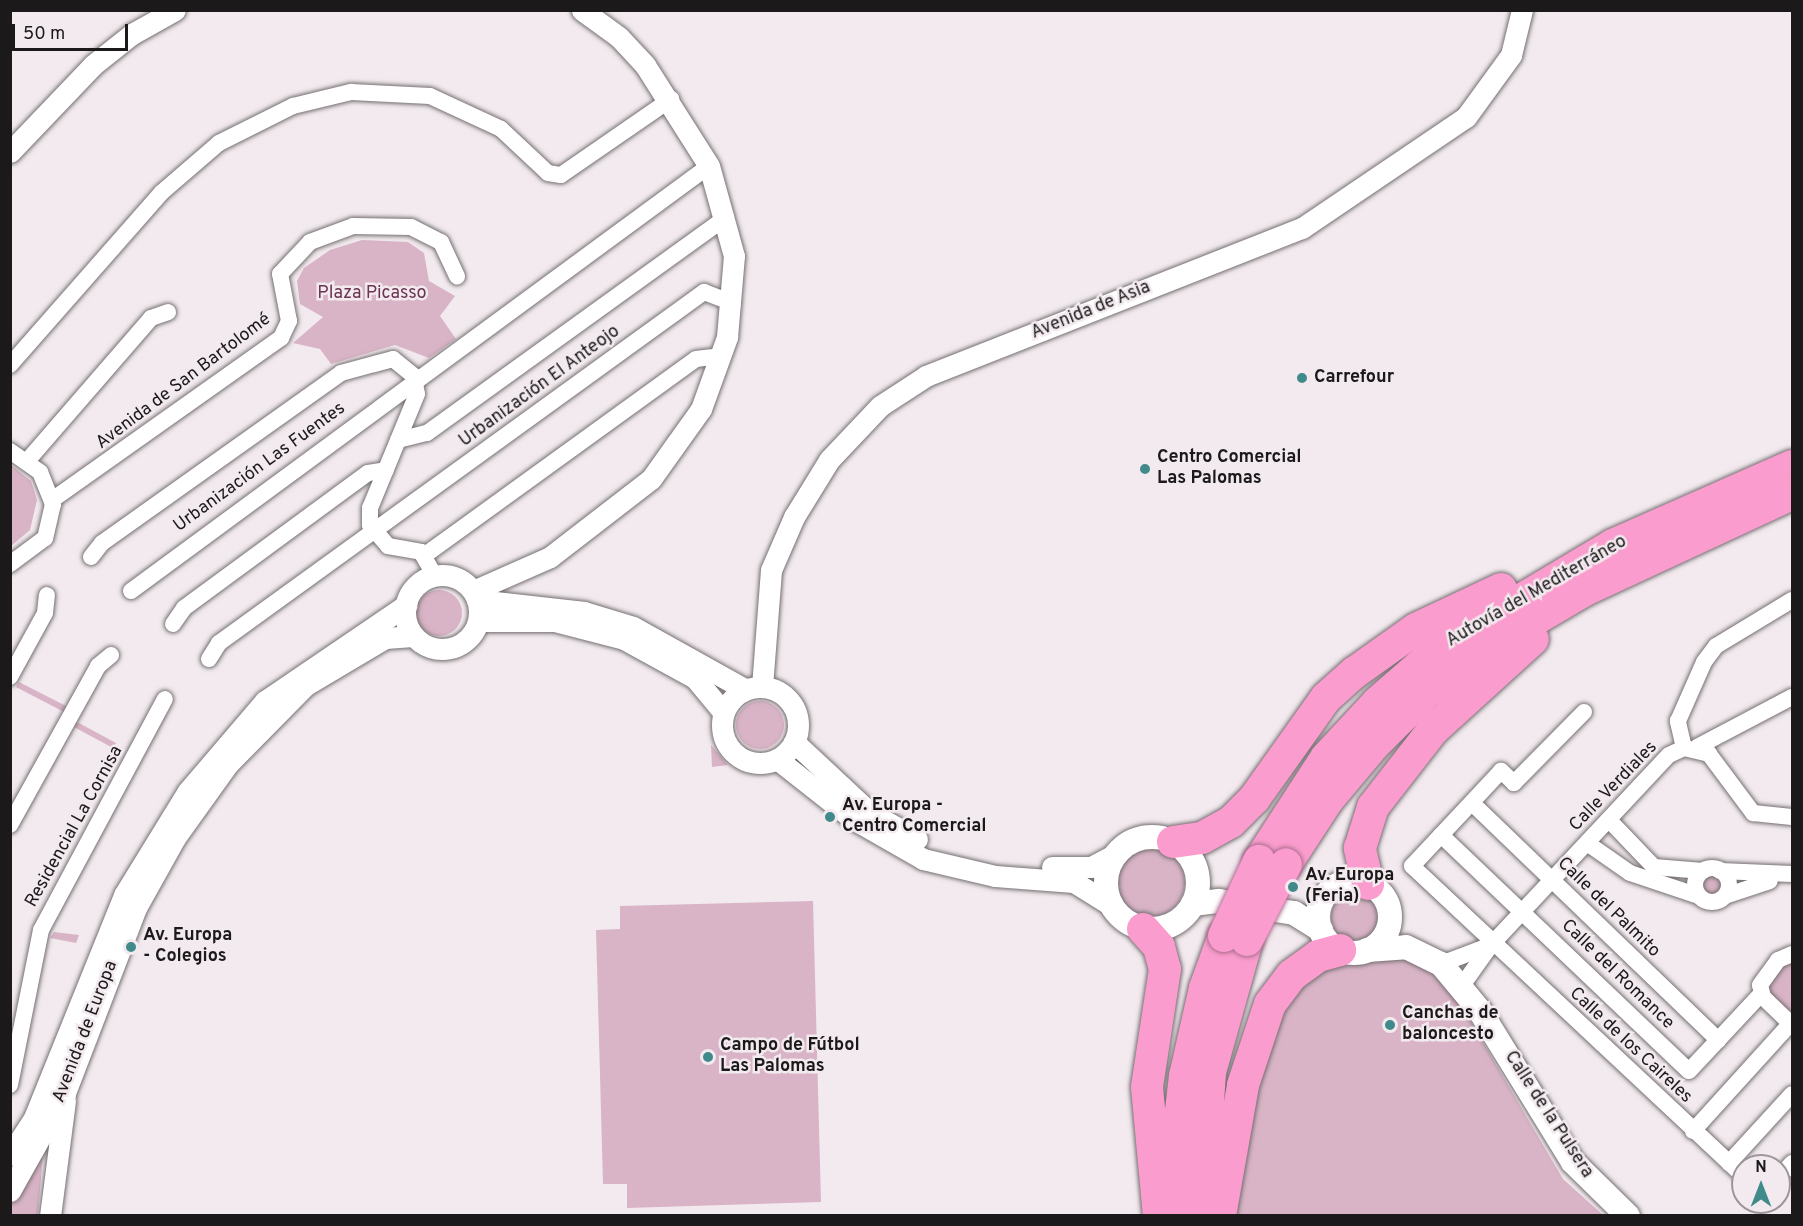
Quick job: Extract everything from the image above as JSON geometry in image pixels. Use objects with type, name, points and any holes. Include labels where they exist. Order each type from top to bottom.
[{"type":"highway","name":"Autovía del Mediterráneo","points":[[1235,938],[1272,862],[1425,694],[1619,558],[1792,466]]},
{"type":"highway","name":"Autovía del Mediterráneo","points":[[1619,558],[1733,521],[1792,494]]},
{"type":"highway","points":[[1733,521],[1792,507]]},
{"type":"highway","points":[[1173,842],[1202,838],[1231,822],[1254,799],[1326,698],[1386,649],[1459,607],[1619,558]]},
{"type":"highway","points":[[1377,893],[1360,861],[1365,820],[1402,766],[1504,661],[1619,558]]},
{"type":"highway","points":[[1143,929],[1159,947],[1165,969],[1147,1088],[1159,1215]]},
{"type":"highway","points":[[1176,1215],[1175,1161],[1185,1076],[1205,988],[1235,938]]},
{"type":"highway","points":[[1200,1215],[1210,1072],[1235,938]]},
{"type":"highway","points":[[1221,1215],[1243,1085],[1270,1004],[1292,975],[1318,956],[1343,943]]},
{"type":"main road","points":[[1143,838],[1173,842],[1190,858],[1198,879],[1193,904],[1173,924],[1143,929],[1111,905],[1106,879],[1117,853],[1143,838]]},
{"type":"main road","points":[[1198,879],[1309,900],[1325,895],[1340,884],[1377,893],[1387,930],[1343,943]]},
{"type":"main road","name":"Calle de la Pulsera","points":[[1377,893],[1461,987],[1573,1162],[1628,1215]]},
{"type":"main road","points":[[1325,895],[1318,912],[1343,943]]},
{"type":"main road","points":[[1193,904],[1219,901],[1294,913],[1343,943],[1398,946],[1435,959]]},
{"type":"street","points":[[10,152],[93,65],[132,34],[175,10]]},
{"type":"street","points":[[476,604],[526,605],[584,612],[633,627],[754,688],[792,704],[798,722],[794,741],[777,759],[756,762],[734,752],[726,741],[724,713],[695,678],[624,639],[476,604],[456,578],[435,576],[416,586],[405,605],[413,636],[431,648],[453,648],[470,637],[476,604],[604,520],[651,479],[701,409],[720,356],[733,303],[734,256],[726,217],[710,166],[671,99],[619,37],[582,10]]},
{"type":"street","name":"Avenida de Asia","points":[[754,688],[771,570],[789,528],[829,460],[880,406],[926,376],[1302,228],[1466,117],[1511,55],[1522,10]]},
{"type":"street","points":[[10,365],[161,194],[219,143],[293,106],[351,92],[430,96],[501,129],[548,173],[561,175],[671,99]]},
{"type":"street","points":[[416,380],[710,166]]},
{"type":"street","name":"Urbanización El Anteojo","points":[[398,440],[427,433],[726,217]]},
{"type":"street","name":"Avenida de San Bartolomé","points":[[52,500],[281,339],[289,321],[280,274],[310,242],[353,226],[411,227],[441,242],[457,276]]},
{"type":"street","name":"Urbanización El Anteojo","points":[[373,532],[704,292],[733,303]]},
{"type":"street","points":[[28,460],[151,318],[168,312]]},
{"type":"street","points":[[91,557],[102,543],[341,373],[393,359],[402,361],[416,380],[417,394],[370,508],[373,532],[388,546],[425,555],[696,359],[720,356]]},
{"type":"street","name":"Urbanización Las Fuentes","points":[[131,591],[416,380]]},
{"type":"street","points":[[10,452],[28,460],[46,482],[52,500],[45,538],[10,564]]},
{"type":"street","points":[[173,624],[184,608],[368,472],[386,470]]},
{"type":"street","points":[[209,659],[219,643],[373,532]]},
{"type":"street","points":[[425,555],[435,576]]},
{"type":"street","points":[[526,605],[517,585],[528,568]]},
{"type":"street","points":[[10,676],[45,613],[47,595]]},
{"type":"street","points":[[1792,600],[1716,646],[1683,705],[1678,737],[1690,748],[1709,754],[1753,813],[1792,817]]},
{"type":"street","name":"Avenida de Europa","points":[[12,1148],[34,1118],[124,895],[188,792],[265,701],[405,605]]},
{"type":"street","name":"Avenida de Europa","points":[[10,1191],[65,1093],[136,909],[175,838],[228,764],[306,686],[386,638],[413,636]]},
{"type":"street","points":[[10,825],[98,666],[111,655]]},
{"type":"street","points":[[724,713],[754,688]]},
{"type":"street","name":"Calle Verdiales","points":[[1461,987],[1491,945],[1670,755],[1690,748],[1792,696]]},
{"type":"street","name":"Residencial La Cornisa","points":[[10,1085],[40,930],[165,699]]},
{"type":"street","points":[[1441,835],[1501,771],[1514,783],[1584,712]]},
{"type":"street","points":[[794,741],[869,812],[932,846],[998,862],[1076,869],[1091,867],[1117,853]]},
{"type":"street","points":[[777,759],[853,819],[923,859],[995,876],[1074,882],[1111,905]]},
{"type":"street","name":"Calle del Palmito","points":[[1472,803],[1718,1040]]},
{"type":"street","points":[[1609,820],[1654,867],[1720,870],[1775,876],[1792,874]]},
{"type":"street","name":"Calle del Romance","points":[[1441,835],[1689,1071],[1761,994],[1764,975],[1792,954]]},
{"type":"street","name":"Calle de los Caireles","points":[[1441,835],[1412,866],[1491,945],[1729,1163]]},
{"type":"street","points":[[1587,843],[1630,873],[1715,902],[1775,876]]},
{"type":"street","points":[[1699,896],[1695,885],[1703,870]]},
{"type":"street","points":[[1720,870],[1729,885],[1725,896]]},
{"type":"street","name":"Calle Verdiales","points":[[1435,959],[1491,945]]},
{"type":"street","points":[[1694,1131],[1792,1023],[1761,994]]},
{"type":"street","points":[[50,1215],[65,1093]]},
{"type":"street","points":[[1729,1163],[1792,1094]]},
{"type":"green space","name":"Plaza Picasso","points":[[362,240],[408,242],[424,253],[429,281],[455,296],[440,316],[456,339],[429,358],[395,345],[331,364],[320,349],[293,343],[323,317],[300,304],[297,281],[304,268],[330,250]]},
{"type":"green space","points":[[10,464],[31,481],[37,500],[30,530],[11,546]]},
{"type":"green space","points":[[439,590],[448,591],[455,597],[461,604],[461,622],[455,629],[448,635],[439,636],[430,635],[423,629],[417,622],[416,613],[417,604],[423,597],[430,591]]},
{"type":"green space","points":[[19,682],[66,706],[64,712],[16,687]]},
{"type":"green space","points":[[760,701],[777,708],[784,725],[777,742],[760,749],[743,742],[736,725],[743,708]]},
{"type":"green space","points":[[77,722],[116,743],[113,748],[74,727]]},
{"type":"green space","points":[[711,745],[728,765],[712,767]]},
{"type":"green space","points":[[1143,847],[1157,847],[1170,853],[1179,862],[1185,875],[1183,895],[1175,907],[1157,917],[1143,917],[1130,911],[1121,902],[1115,889],[1115,875],[1121,862],[1130,853]]},
{"type":"green space","points":[[1712,876],[1720,879],[1723,887],[1720,895],[1712,898],[1704,895],[1701,887],[1704,879]]},
{"type":"green space","points":[[1352,891],[1362,891],[1376,898],[1383,917],[1376,936],[1362,943],[1352,943],[1342,939],[1335,932],[1331,922],[1331,912],[1335,902],[1342,895]]},
{"type":"green space","name":"Campo de Fútbol Las Palomas","points":[[813,901],[821,1202],[627,1208],[627,1184],[603,1184],[596,930],[620,929],[620,906]]},
{"type":"green space","points":[[54,932],[79,935],[76,943],[50,938]]},
{"type":"green space","points":[[1400,954],[1438,976],[1467,1015],[1563,1179],[1603,1215],[1232,1216],[1238,1155],[1276,1008],[1334,960]]},
{"type":"green space","points":[[1792,954],[1792,1022],[1760,985]]},
{"type":"green space","points":[[43,1154],[38,1215],[11,1216],[11,1203]]},
{"type":"place","name":"Carrefour","points":[[1302,378]]},
{"type":"place","name":"Centro Comercial Las Palomas","points":[[1145,469]]},
{"type":"place","name":"Av. Europa - Centro Comercial","points":[[830,817]]},
{"type":"place","name":"Av. Europa (Feria)","points":[[1293,887]]},
{"type":"place","name":"Av. Europa - Colegios","points":[[131,947]]},
{"type":"place","name":"Canchas de baloncesto","points":[[1390,1025]]},
{"type":"place","name":"Campo de Fútbol Las Palomas","points":[[708,1057]]}]
